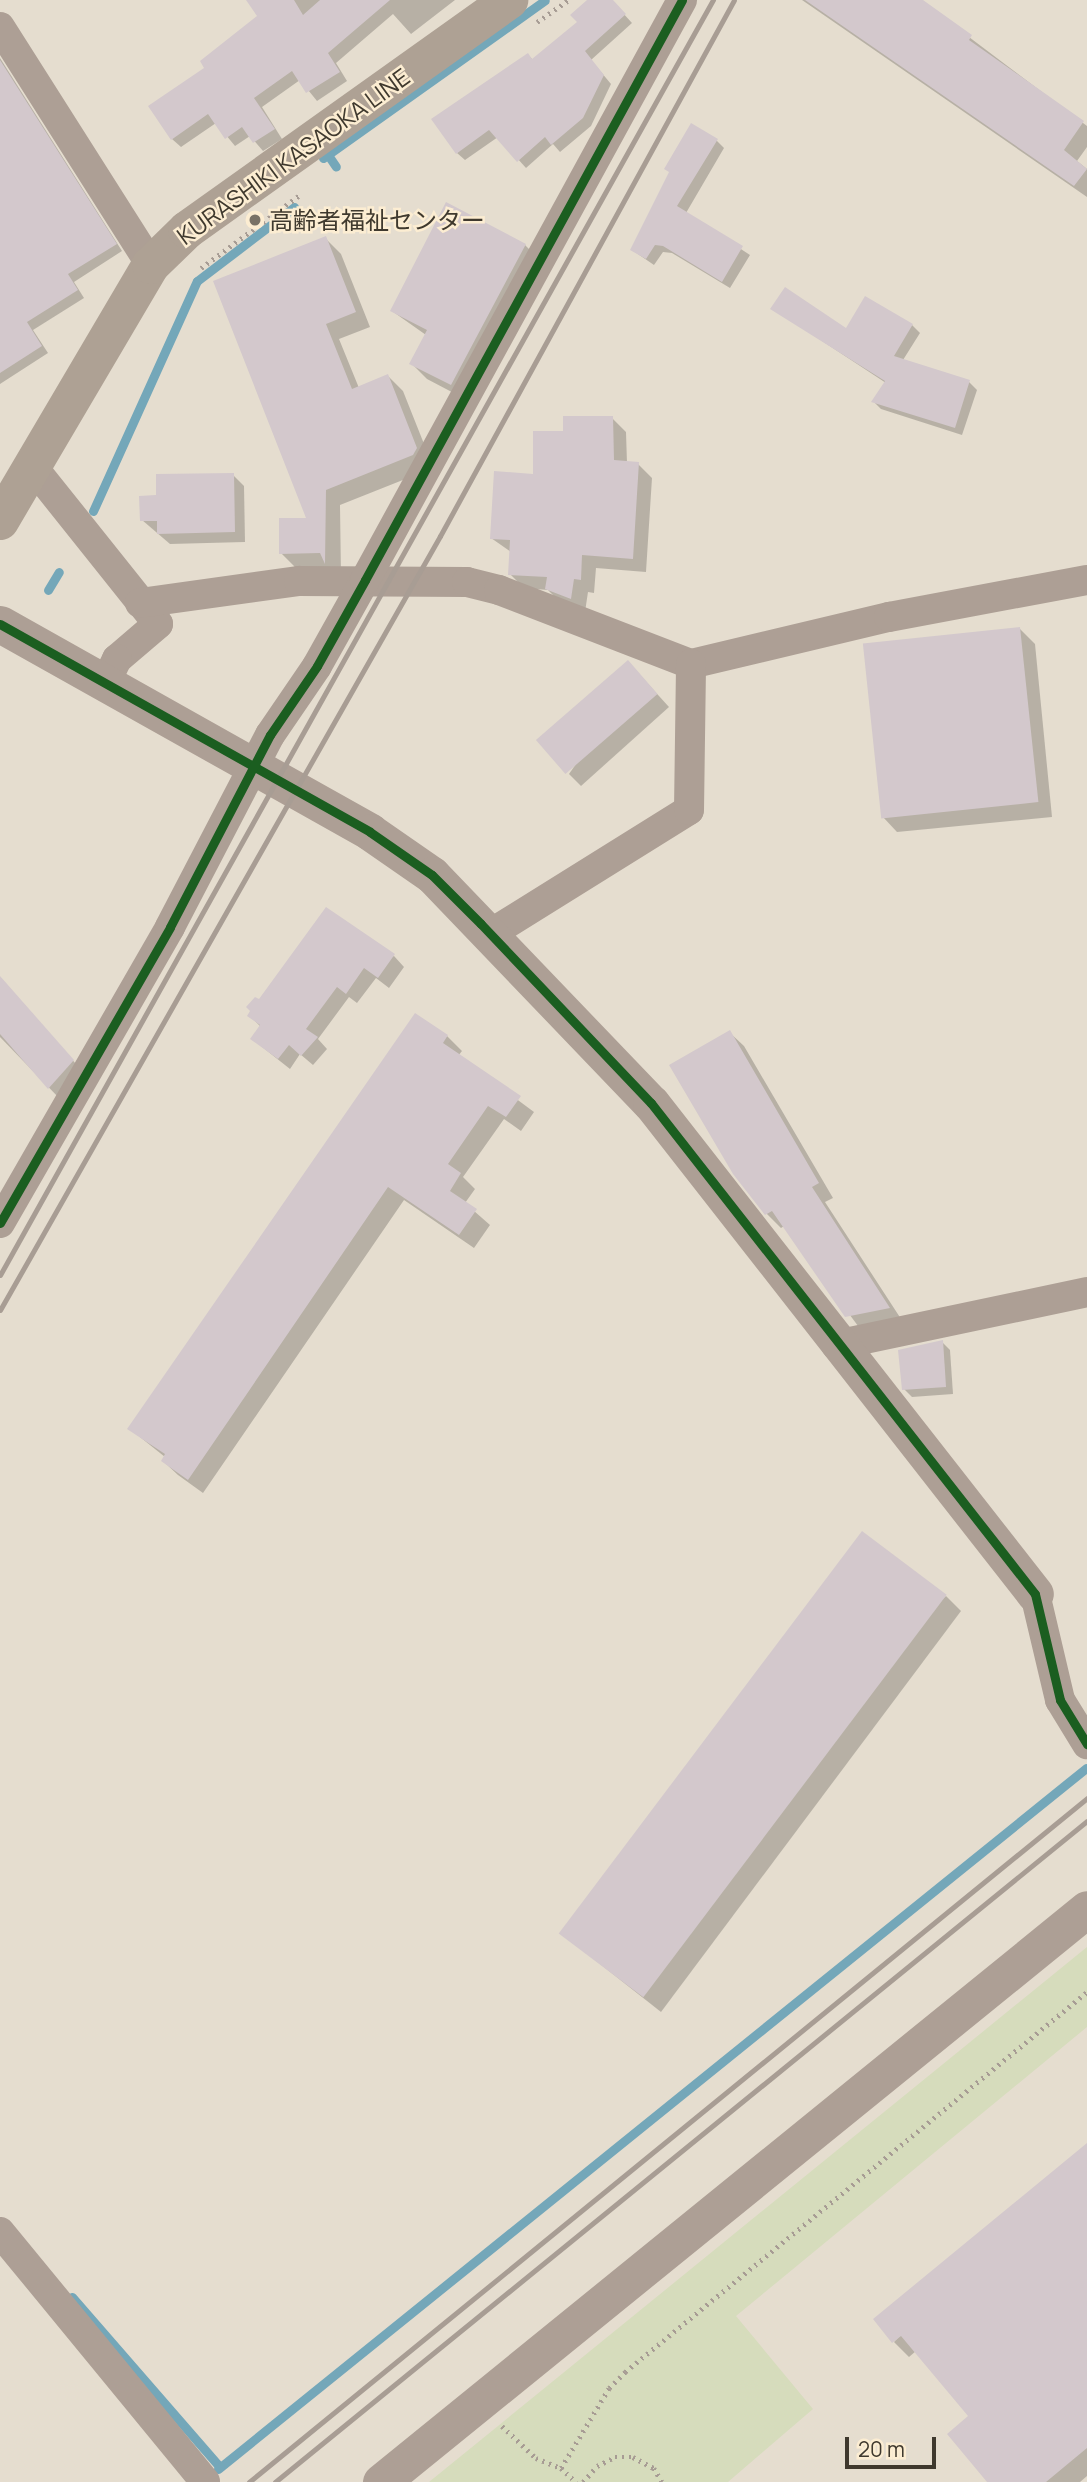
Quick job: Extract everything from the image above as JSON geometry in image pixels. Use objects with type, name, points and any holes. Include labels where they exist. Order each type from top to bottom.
[{"type":"main road","name":"KURASHIKI KASAOKA LINE","points":[[0,521],[151,265],[187,230],[509,0]]},
{"type":"street","points":[[0,1223],[170,927],[253,766],[365,580],[682,0]]},
{"type":"street","points":[[0,27],[151,265]]},
{"type":"street","points":[[32,466],[158,624],[117,659],[105,684]]},
{"type":"street","points":[[140,603],[232,587],[439,579],[488,587],[691,664],[889,617],[1087,580]]},
{"type":"street","points":[[0,624],[370,832],[422,868],[490,934],[651,1103],[836,1345],[1035,1594],[1060,1700],[1087,1744]]},
{"type":"street","points":[[490,934],[688,810],[691,664]]},
{"type":"street","points":[[836,1345],[1087,1292]]},
{"type":"street","points":[[381,2482],[1087,1909]]},
{"type":"street","points":[[0,2232],[205,2482]]},
{"type":"path","points":[[561,2468],[609,2388],[625,2372],[1087,1992]]},
{"type":"path","points":[[496,2420],[536,2458],[561,2468],[576,2482]]},
{"type":"path","points":[[583,2482],[597,2466],[615,2456],[633,2456],[654,2468],[662,2482]]},
{"type":"green space","points":[[1087,1947],[1087,2027],[736,2316],[813,2409],[728,2482],[429,2482]]},
{"type":"building","points":[[246,0],[294,0],[303,15],[320,0],[390,0],[328,53],[340,72],[306,93],[292,71],[254,98],[275,129],[253,143],[242,127],[225,139],[208,114],[171,140],[148,106],[204,68],[200,61],[257,16]]},
{"type":"building","points":[[587,0],[613,0],[626,14],[585,51],[604,75],[583,118],[551,145],[545,137],[517,162],[489,130],[456,154],[431,119],[528,53],[532,59],[577,22],[570,15]]},
{"type":"building","points":[[805,0],[923,0],[972,35],[969,40],[1084,121],[1064,150],[1087,169],[1074,186]]},
{"type":"building","points":[[0,60],[117,244],[68,274],[78,290],[27,322],[42,346],[0,373]]},
{"type":"building","points":[[691,123],[718,139],[677,206],[743,246],[722,282],[663,246],[655,245],[646,259],[630,250],[669,172],[664,169]]},
{"type":"building","points":[[446,202],[526,244],[451,385],[409,364],[427,330],[390,311]]},
{"type":"building","points":[[326,236],[356,312],[326,324],[352,389],[388,374],[417,448],[413,455],[326,490],[325,564],[320,553],[279,554],[279,518],[306,518],[213,281]]},
{"type":"building","points":[[785,287],[846,328],[865,296],[913,324],[894,356],[970,380],[955,428],[871,402],[885,381],[770,309]]},
{"type":"building","points":[[563,416],[613,416],[614,460],[639,462],[633,559],[582,555],[581,580],[574,579],[571,599],[545,589],[547,577],[508,575],[510,540],[490,539],[494,471],[533,474],[533,431],[563,431]]},
{"type":"building","points":[[234,473],[235,532],[157,534],[157,521],[140,521],[139,496],[156,495],[156,474]]},
{"type":"building","points":[[1020,627],[1038,802],[881,819],[863,644]]},
{"type":"building","points":[[628,660],[658,694],[565,774],[536,740]]},
{"type":"building","points":[[326,907],[395,954],[378,978],[364,968],[346,994],[337,987],[306,1029],[318,1037],[301,1056],[289,1045],[278,1059],[250,1039],[260,1025],[247,1016],[250,1011],[246,1007],[255,997],[259,999]]},
{"type":"building","points":[[0,976],[74,1060],[48,1089],[0,1034]]},
{"type":"building","points":[[415,1013],[448,1035],[443,1043],[521,1096],[506,1117],[488,1106],[448,1164],[461,1173],[450,1191],[477,1209],[459,1235],[388,1187],[188,1480],[161,1461],[165,1454],[127,1429]]},
{"type":"building","points":[[730,1030],[819,1183],[812,1187],[890,1308],[845,1317],[772,1211],[765,1215],[733,1174],[669,1065]]},
{"type":"building","points":[[943,1340],[946,1387],[902,1390],[898,1350]]},
{"type":"building","points":[[862,1531],[947,1595],[643,1997],[559,1934]]},
{"type":"building","points":[[1087,2143],[1087,2448],[1046,2482],[987,2482],[947,2434],[968,2416],[901,2336],[892,2343],[873,2319]]},
{"type":"waterway","points":[[323,158],[545,0]]},
{"type":"waterway","points":[[328,155],[336,167]]},
{"type":"waterway","points":[[93,511],[197,281],[294,207]]},
{"type":"waterway","points":[[48,590],[59,572]]},
{"type":"waterway","points":[[218,2469],[1086,1768]]},
{"type":"waterway","points":[[72,2297],[220,2467]]},
{"type":"railway","points":[[0,1275],[713,0]]},
{"type":"railway","points":[[0,1310],[440,536],[734,0]]},
{"type":"railway","points":[[249,2482],[1087,1798]]},
{"type":"railway","points":[[275,2482],[1087,1821]]},
{"type":"cycle path","points":[[0,1223],[170,927],[270,735],[317,666],[365,580],[682,0]]},
{"type":"cycle path","points":[[0,624],[370,832],[432,875],[481,924],[651,1103],[1035,1594],[1060,1700],[1087,1744]]},
{"type":"place","name":"高齢者福祉センター","points":[[255,220]]}]
